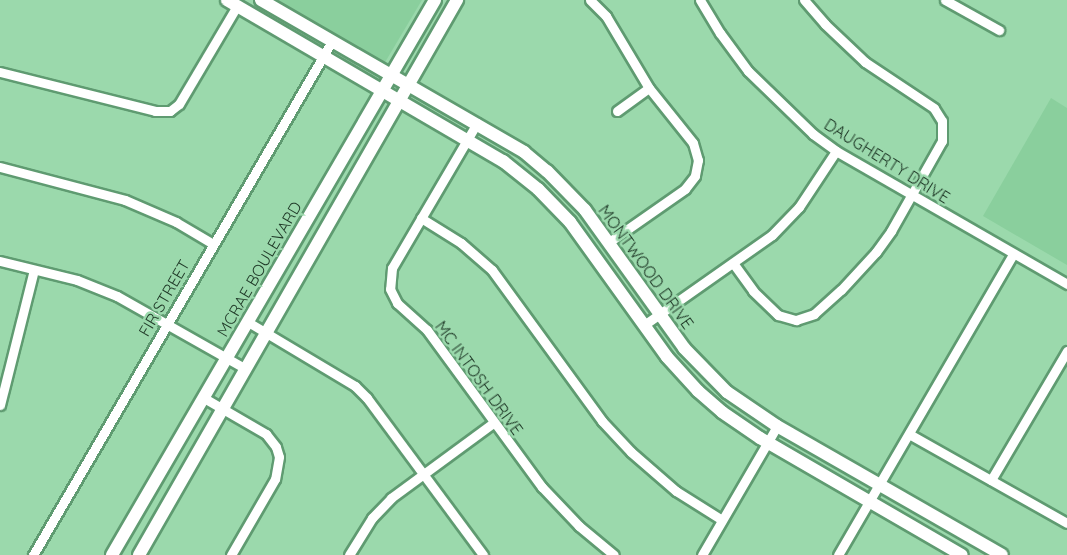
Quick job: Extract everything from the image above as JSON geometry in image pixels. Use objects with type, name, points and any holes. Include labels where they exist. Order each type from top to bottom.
[{"type":"main road","name":"MONTWOOD DRIVE","points":[[261,0],[524,152],[547,171],[585,210],[684,348],[713,379],[742,403],[777,426],[1002,555]]},
{"type":"main road","points":[[139,555],[457,0]]},
{"type":"main road","points":[[232,3],[502,160],[554,203],[667,357],[698,391],[733,420],[954,553]]},
{"type":"main road","points":[[433,3],[448,16]]},
{"type":"main road","name":"MCRAE BOULEVARD","points":[[112,555],[433,3]]},
{"type":"street","points":[[590,0],[614,26],[649,88],[693,142],[697,152],[697,168],[685,189],[609,242]]},
{"type":"street","name":"DAUGHERTY DRIVE","points":[[700,0],[738,57],[767,92],[836,151],[1067,284]]},
{"type":"street","points":[[734,263],[753,291],[778,315],[796,320],[807,318],[826,304],[859,272],[891,231],[942,141],[944,128],[939,114],[931,104],[866,62],[849,48],[804,0]]},
{"type":"street","points":[[945,0],[999,30]]},
{"type":"street","points":[[0,72],[155,111],[170,111],[179,104],[232,3]]},
{"type":"street","name":"FIR STREET","points":[[33,555],[332,41]]},
{"type":"street","points":[[617,111],[649,88]]},
{"type":"street","name":"MC INTOSH DRIVE","points":[[477,123],[392,268],[389,284],[393,297],[402,309],[427,330],[494,423],[560,507],[614,555]]},
{"type":"street","points":[[644,325],[734,263],[786,222],[811,191],[836,151]]},
{"type":"street","points":[[0,167],[125,200],[176,222],[213,244]]},
{"type":"street","points":[[421,218],[461,243],[492,270],[602,421],[623,445],[676,491],[722,520]]},
{"type":"street","points":[[838,555],[1012,254]]},
{"type":"street","points":[[0,261],[95,287],[135,304],[246,369]]},
{"type":"street","points":[[0,405],[34,270]]},
{"type":"street","points":[[248,322],[356,386],[368,398],[421,475],[480,554]]},
{"type":"street","points":[[991,480],[1067,351]]},
{"type":"street","points":[[1058,367],[1067,373]]},
{"type":"street","points":[[204,398],[266,434],[276,447],[279,457],[275,479],[231,555]]},
{"type":"street","points":[[349,555],[381,507],[421,475],[494,423]]},
{"type":"street","points":[[702,555],[777,426]]},
{"type":"street","points":[[909,434],[1067,522]]},
{"type":"shaded area","points":[[270,0],[422,0],[381,69]]},
{"type":"shaded area","points":[[1051,98],[1067,108],[1067,265],[983,216]]}]
